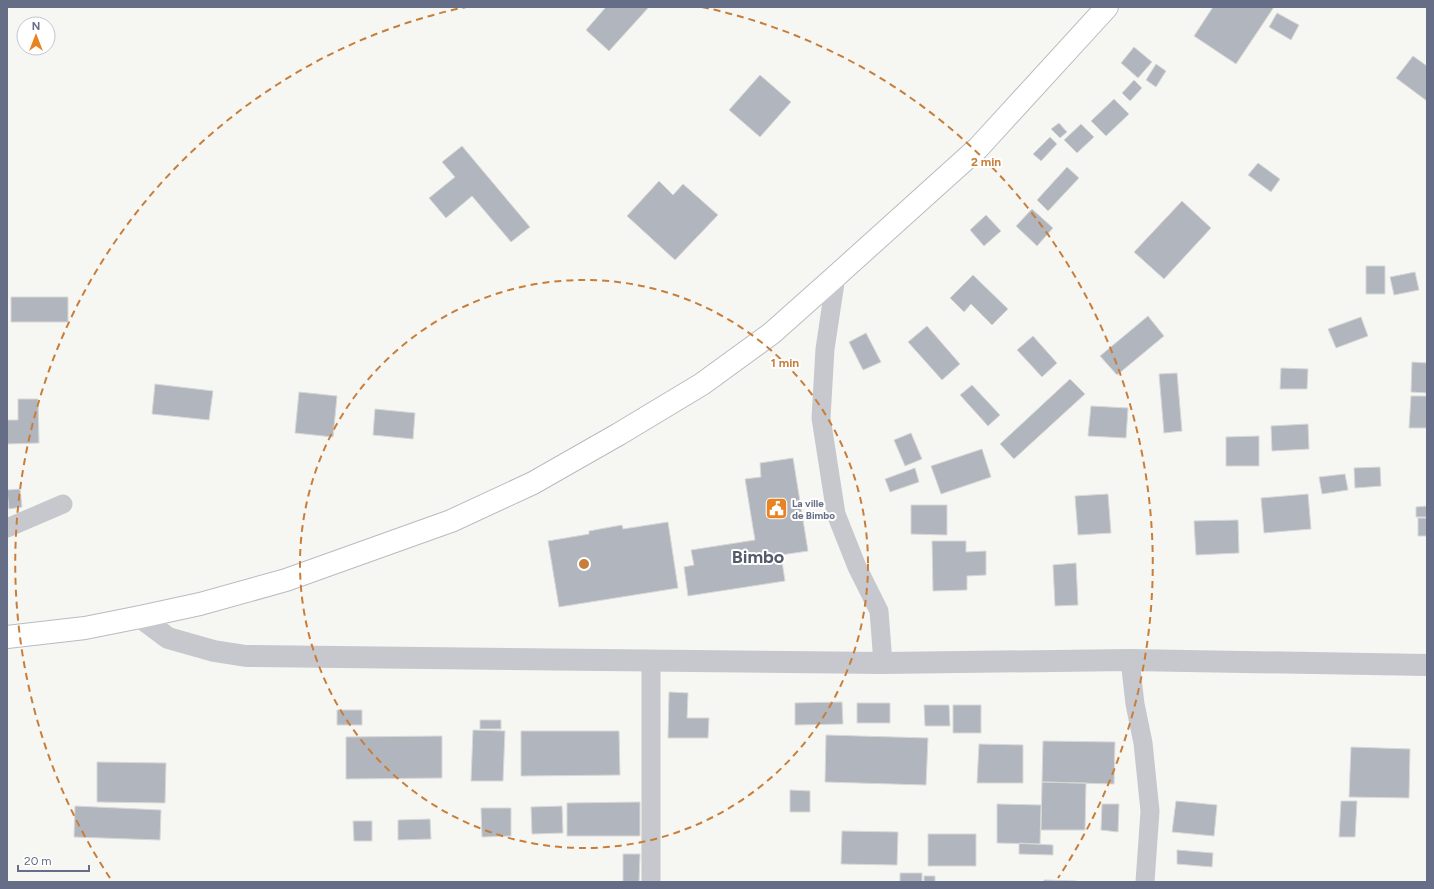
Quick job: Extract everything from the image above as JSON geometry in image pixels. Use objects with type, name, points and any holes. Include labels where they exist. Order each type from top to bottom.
[{"type":"main road","points":[[7,637],[85,628],[140,617],[200,604],[286,580],[451,521],[533,483],[619,434],[702,384],[772,333],[978,148],[1106,7]]},
{"type":"street","points":[[836,276],[825,349],[822,418],[836,514],[857,567],[879,611],[883,663]]},
{"type":"street","points":[[7,528],[63,504]]},
{"type":"street","points":[[140,617],[168,638],[214,651],[246,656],[883,663],[1130,660],[1427,665]]},
{"type":"street","points":[[1130,660],[1135,704],[1143,743],[1150,811],[1145,882]]},
{"type":"street","points":[[651,661],[652,882]]},
{"type":"building","points":[[606,7],[649,7],[609,51],[586,30]]},
{"type":"building","points":[[1213,7],[1274,7],[1236,64],[1194,36]]},
{"type":"building","points":[[1277,13],[1299,25],[1291,40],[1269,27]]},
{"type":"building","points":[[1134,47],[1152,62],[1138,78],[1121,63]]},
{"type":"building","points":[[1413,56],[1427,66],[1427,101],[1396,78]]},
{"type":"building","points":[[1156,64],[1166,71],[1156,87],[1146,80]]},
{"type":"building","points":[[760,75],[791,102],[760,137],[729,110]]},
{"type":"building","points":[[1134,80],[1142,88],[1130,101],[1122,93]]},
{"type":"building","points":[[1114,99],[1129,114],[1106,136],[1091,121]]},
{"type":"building","points":[[1059,123],[1067,132],[1060,138],[1051,129]]},
{"type":"building","points":[[1081,124],[1094,137],[1077,153],[1064,140]]},
{"type":"building","points":[[1050,137],[1057,144],[1041,161],[1033,154]]},
{"type":"building","points":[[462,146],[530,227],[511,242],[472,196],[446,218],[429,198],[455,177],[442,162]]},
{"type":"building","points":[[1258,163],[1280,179],[1271,192],[1248,175]]},
{"type":"building","points":[[1067,167],[1079,178],[1048,211],[1037,200]]},
{"type":"building","points":[[659,181],[673,195],[683,184],[718,215],[675,260],[627,216]]},
{"type":"building","points":[[1182,201],[1211,228],[1164,279],[1134,252]]},
{"type":"building","points":[[1032,209],[1053,228],[1037,246],[1016,226]]},
{"type":"building","points":[[986,215],[1001,231],[984,246],[970,230]]},
{"type":"building","points":[[1366,266],[1385,266],[1385,294],[1366,294]]},
{"type":"building","points":[[1415,272],[1419,290],[1394,295],[1390,277]]},
{"type":"building","points":[[973,275],[1008,309],[992,325],[971,304],[964,312],[950,298]]},
{"type":"building","points":[[11,297],[68,297],[68,322],[11,322]]},
{"type":"building","points":[[1148,316],[1164,336],[1117,375],[1100,356]]},
{"type":"building","points":[[1361,317],[1368,336],[1336,348],[1328,329]]},
{"type":"building","points":[[927,326],[960,364],[942,380],[908,342]]},
{"type":"building","points":[[866,333],[881,362],[863,370],[849,342]]},
{"type":"building","points":[[1033,336],[1057,363],[1042,377],[1017,350]]},
{"type":"building","points":[[1412,362],[1427,363],[1427,393],[1411,392]]},
{"type":"building","points":[[1281,368],[1308,369],[1307,389],[1280,389]]},
{"type":"building","points":[[1177,373],[1182,431],[1164,433],[1159,374]]},
{"type":"building","points":[[1070,379],[1085,394],[1014,459],[1000,444]]},
{"type":"building","points":[[155,384],[213,391],[209,420],[152,414]]},
{"type":"building","points":[[972,385],[1000,415],[988,426],[960,395]]},
{"type":"building","points":[[299,392],[337,396],[333,437],[295,433]]},
{"type":"building","points":[[1411,396],[1427,396],[1427,428],[1409,428]]},
{"type":"building","points":[[18,399],[38,399],[39,443],[7,444],[7,420],[18,420]]},
{"type":"building","points":[[1091,406],[1128,408],[1126,438],[1088,436]]},
{"type":"building","points":[[375,409],[415,413],[413,439],[373,435]]},
{"type":"building","points":[[1308,424],[1309,449],[1272,451],[1271,426]]},
{"type":"building","points":[[911,433],[922,459],[905,466],[894,440]]},
{"type":"building","points":[[1259,436],[1259,466],[1226,466],[1226,437]]},
{"type":"building","points":[[982,449],[991,477],[941,494],[931,466]]},
{"type":"building","name":"La ville de Bimbo","points":[[793,458],[808,551],[781,555],[785,581],[688,596],[684,567],[694,565],[691,550],[755,540],[745,479],[761,477],[760,463]]},
{"type":"building","points":[[1380,467],[1381,486],[1355,488],[1354,468]]},
{"type":"building","points":[[915,468],[919,482],[890,492],[885,479]]},
{"type":"building","points":[[1345,474],[1348,490],[1322,494],[1319,477]]},
{"type":"building","points":[[20,489],[22,507],[9,509],[7,490]]},
{"type":"building","points":[[1108,494],[1111,533],[1078,535],[1075,496]]},
{"type":"building","points":[[1308,494],[1311,529],[1264,533],[1261,498]]},
{"type":"building","points":[[911,505],[947,505],[947,535],[911,534]]},
{"type":"building","points":[[1427,506],[1427,517],[1416,517],[1416,507]]},
{"type":"building","points":[[1418,518],[1427,518],[1427,536],[1418,536]]},
{"type":"building","points":[[1238,520],[1239,553],[1196,555],[1194,521]]},
{"type":"building","points":[[668,522],[678,588],[559,607],[548,541],[589,534],[589,531],[622,525],[623,529]]},
{"type":"building","points":[[932,541],[966,541],[966,552],[986,551],[986,575],[967,576],[967,590],[933,591]]},
{"type":"building","points":[[1076,563],[1078,605],[1055,606],[1053,565]]},
{"type":"building","points":[[669,692],[688,693],[687,718],[709,718],[708,738],[668,738]]},
{"type":"building","points":[[842,702],[843,724],[795,725],[795,703]]},
{"type":"building","points":[[857,703],[890,703],[890,723],[857,723]]},
{"type":"building","points":[[924,705],[949,705],[950,726],[925,726]]},
{"type":"building","points":[[953,705],[981,705],[981,733],[953,733]]},
{"type":"building","points":[[337,710],[362,710],[362,725],[337,725]]},
{"type":"building","points":[[480,720],[501,720],[501,729],[480,729]]},
{"type":"building","points":[[473,730],[505,731],[503,781],[471,781]]},
{"type":"building","points":[[521,731],[619,731],[620,775],[521,776]]},
{"type":"building","points":[[826,735],[928,738],[926,785],[825,782]]},
{"type":"building","points":[[442,736],[442,778],[346,779],[346,737]]},
{"type":"building","points":[[1043,741],[1115,742],[1114,784],[1042,782]]},
{"type":"building","points":[[979,744],[1023,745],[1023,783],[977,783]]},
{"type":"building","points":[[1351,747],[1410,749],[1409,798],[1349,797]]},
{"type":"building","points":[[97,762],[166,763],[165,803],[97,802]]},
{"type":"building","points":[[1042,782],[1086,783],[1085,830],[1041,830]]},
{"type":"building","points":[[790,790],[810,791],[810,812],[790,812]]},
{"type":"building","points":[[1176,801],[1217,805],[1214,836],[1172,832]]},
{"type":"building","points":[[1341,801],[1357,801],[1355,837],[1339,837]]},
{"type":"building","points":[[640,802],[640,836],[567,836],[567,803]]},
{"type":"building","points":[[997,804],[1041,805],[1040,844],[997,843]]},
{"type":"building","points":[[1102,804],[1119,804],[1118,832],[1101,830]]},
{"type":"building","points":[[75,806],[161,810],[160,840],[74,837]]},
{"type":"building","points":[[562,806],[563,833],[532,834],[531,807]]},
{"type":"building","points":[[481,808],[511,808],[511,836],[482,837]]},
{"type":"building","points":[[430,819],[431,839],[398,840],[398,820]]},
{"type":"building","points":[[353,821],[372,821],[372,841],[354,841]]},
{"type":"building","points":[[842,831],[898,832],[897,865],[841,864]]},
{"type":"building","points":[[928,834],[976,834],[976,866],[928,866]]},
{"type":"building","points":[[1019,843],[1053,845],[1053,855],[1019,854]]},
{"type":"building","points":[[1177,850],[1213,853],[1212,867],[1177,864]]},
{"type":"building","points":[[623,854],[640,854],[639,882],[623,882]]},
{"type":"building","points":[[900,873],[922,873],[922,882],[900,882]]},
{"type":"building","points":[[924,876],[935,876],[935,882],[924,882]]},
{"type":"building","points":[[1044,880],[1076,881],[1076,882],[1044,882]]},
{"type":"place","name":"La ville de Bimbo","points":[[776,509]]},
{"type":"district","name":"Bimbo","points":[[758,557]]}]
